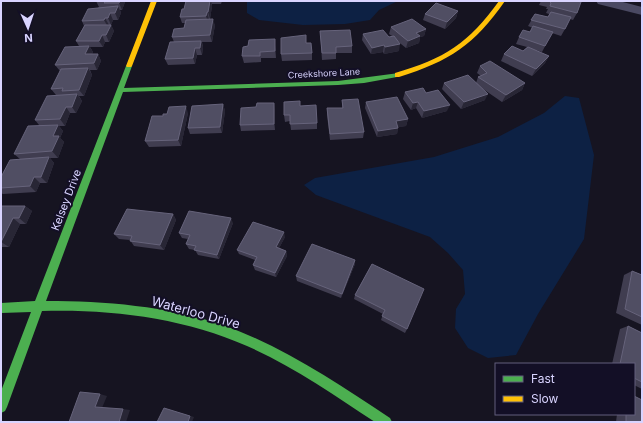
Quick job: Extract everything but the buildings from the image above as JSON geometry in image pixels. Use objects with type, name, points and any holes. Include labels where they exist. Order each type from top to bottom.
[{"type":"street","name":"Kelsey Drive","points":[[1,407],[154,1]]},
{"type":"street","name":"Creekshore Lane","points":[[120,90],[338,84],[387,77],[428,64],[461,48],[486,26],[502,1]]},
{"type":"street","points":[[603,1],[642,11]]},
{"type":"street","name":"Waterloo Drive","points":[[1,308],[39,305],[127,308],[146,311],[217,329],[236,335],[294,363],[386,422]]},
{"type":"water","points":[[247,1],[398,1],[379,10],[370,20],[345,24],[303,25],[259,20],[247,13]]},
{"type":"water","points":[[565,96],[579,98],[594,155],[584,239],[538,314],[516,355],[488,358],[468,348],[455,328],[456,309],[465,294],[463,270],[448,253],[430,237],[316,195],[304,185],[315,178],[434,157],[498,137],[544,113]]},
{"type":"traffic: fast","points":[[1,407],[129,66]]},
{"type":"traffic: fast","points":[[120,90],[338,83],[364,81],[397,75]]},
{"type":"traffic: fast","points":[[1,308],[47,306],[112,308],[155,314],[212,327],[252,342],[272,352],[330,386],[386,422]]},
{"type":"traffic: slow","points":[[129,66],[154,1]]},
{"type":"traffic: slow","points":[[397,75],[430,64],[457,49],[480,29],[502,1]]}]
